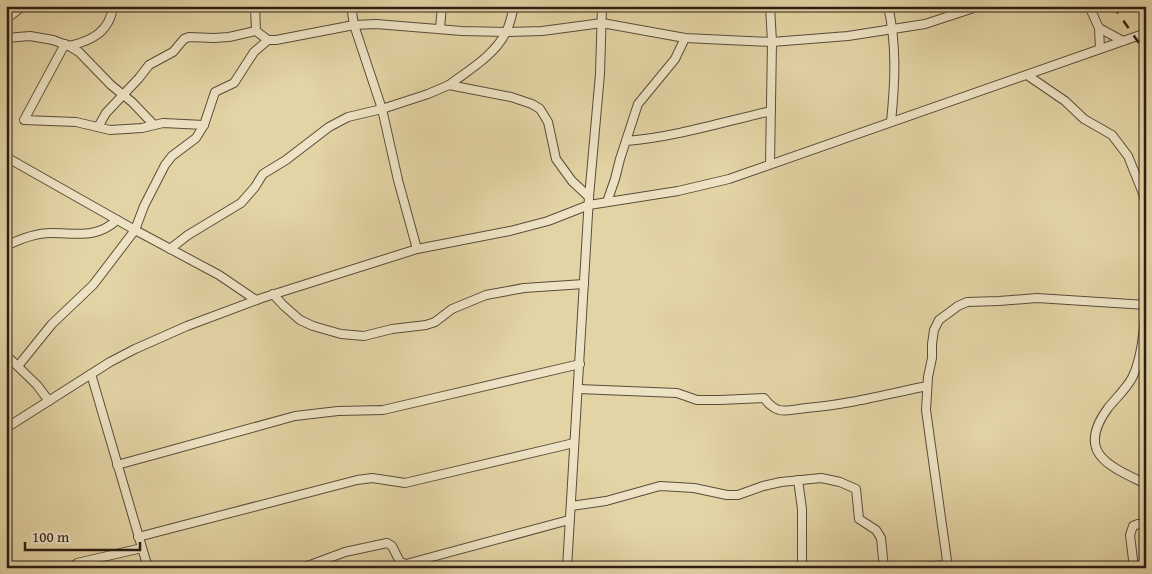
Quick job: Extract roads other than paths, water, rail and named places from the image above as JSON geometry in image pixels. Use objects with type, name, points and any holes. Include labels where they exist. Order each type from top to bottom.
[{"type":"street","points":[[6,19],[23,6]]},
{"type":"street","points":[[67,45],[84,42],[104,28],[110,21],[112,6]]},
{"type":"street","points":[[255,6],[256,31]]},
{"type":"street","points":[[351,6],[354,25],[382,108],[398,180],[418,248]]},
{"type":"street","points":[[440,28],[442,6]]},
{"type":"street","points":[[170,249],[241,203],[263,174],[286,160],[329,127],[348,117],[428,94],[449,84],[479,63],[507,32],[514,6]]},
{"type":"street","points":[[567,568],[589,201],[600,74],[602,6]]},
{"type":"street","points":[[770,6],[772,42],[770,164]]},
{"type":"street","points":[[888,6],[893,29],[895,82],[891,122]]},
{"type":"street","points":[[98,127],[106,113],[151,63],[173,52],[184,39],[189,37],[228,37],[256,31],[268,40],[276,40],[354,25],[376,24],[462,31],[507,32],[542,31],[602,23],[685,38],[772,42],[848,36],[925,24],[980,6]]},
{"type":"street","points":[[1089,6],[1098,28],[1100,49]]},
{"type":"street","points":[[1098,28],[1123,41]]},
{"type":"street","points":[[6,428],[134,349],[187,326],[273,294],[418,248],[539,223],[589,201],[606,202],[678,191],[730,179],[1146,33]]},
{"type":"street","points":[[6,38],[30,36],[53,40],[79,52],[154,125]]},
{"type":"street","points":[[606,202],[638,104],[675,59],[685,38]]},
{"type":"street","points":[[18,366],[52,324],[93,285],[135,230],[148,198],[165,165],[172,156],[196,138],[204,125],[215,92],[234,83],[254,52],[268,40]]},
{"type":"street","points":[[67,45],[24,120],[62,120],[110,130],[142,128],[163,122],[204,125]]},
{"type":"street","points":[[1027,75],[1064,100],[1084,119],[1112,135],[1128,156],[1142,190],[1146,208]]},
{"type":"street","points":[[449,84],[525,101],[540,109],[548,122],[556,159],[589,201]]},
{"type":"street","points":[[626,141],[675,134],[772,111]]},
{"type":"street","points":[[6,157],[219,275],[256,300]]},
{"type":"street","points":[[6,246],[23,238],[38,234],[88,234],[98,232],[109,227],[117,220]]},
{"type":"street","points":[[273,294],[300,320],[313,326],[341,334],[364,336],[392,329],[426,325],[434,322],[452,309],[486,295],[524,288],[584,284]]},
{"type":"street","points":[[907,568],[948,566],[926,410],[934,330],[939,320],[968,302],[1037,298],[1146,305]]},
{"type":"street","points":[[1146,311],[1142,342],[1131,380],[1099,422],[1095,436],[1095,447],[1108,465],[1146,484]]},
{"type":"street","points":[[6,355],[49,401]]},
{"type":"street","points":[[117,465],[295,416],[338,411],[383,410],[580,364]]},
{"type":"street","points":[[91,374],[148,568]]},
{"type":"street","points":[[578,389],[677,393],[696,400],[764,398],[770,405],[784,410],[816,408],[927,386]]},
{"type":"street","points":[[138,537],[357,480],[372,478],[405,483],[574,443]]},
{"type":"street","points":[[571,506],[606,501],[660,486],[694,488],[727,496],[738,495],[763,486],[798,480],[821,478],[832,480],[856,489],[859,519],[876,530],[881,538],[884,568]]},
{"type":"street","points":[[798,480],[802,508],[802,568]]},
{"type":"street","points":[[302,568],[345,552],[387,543],[392,546],[400,562],[406,564],[569,520]]},
{"type":"street","points":[[1134,568],[1131,530],[1133,526],[1138,524],[1146,526]]},
{"type":"street","points":[[71,568],[77,563],[142,548]]},
{"type":"railway","points":[[1113,6],[1146,53]]}]
